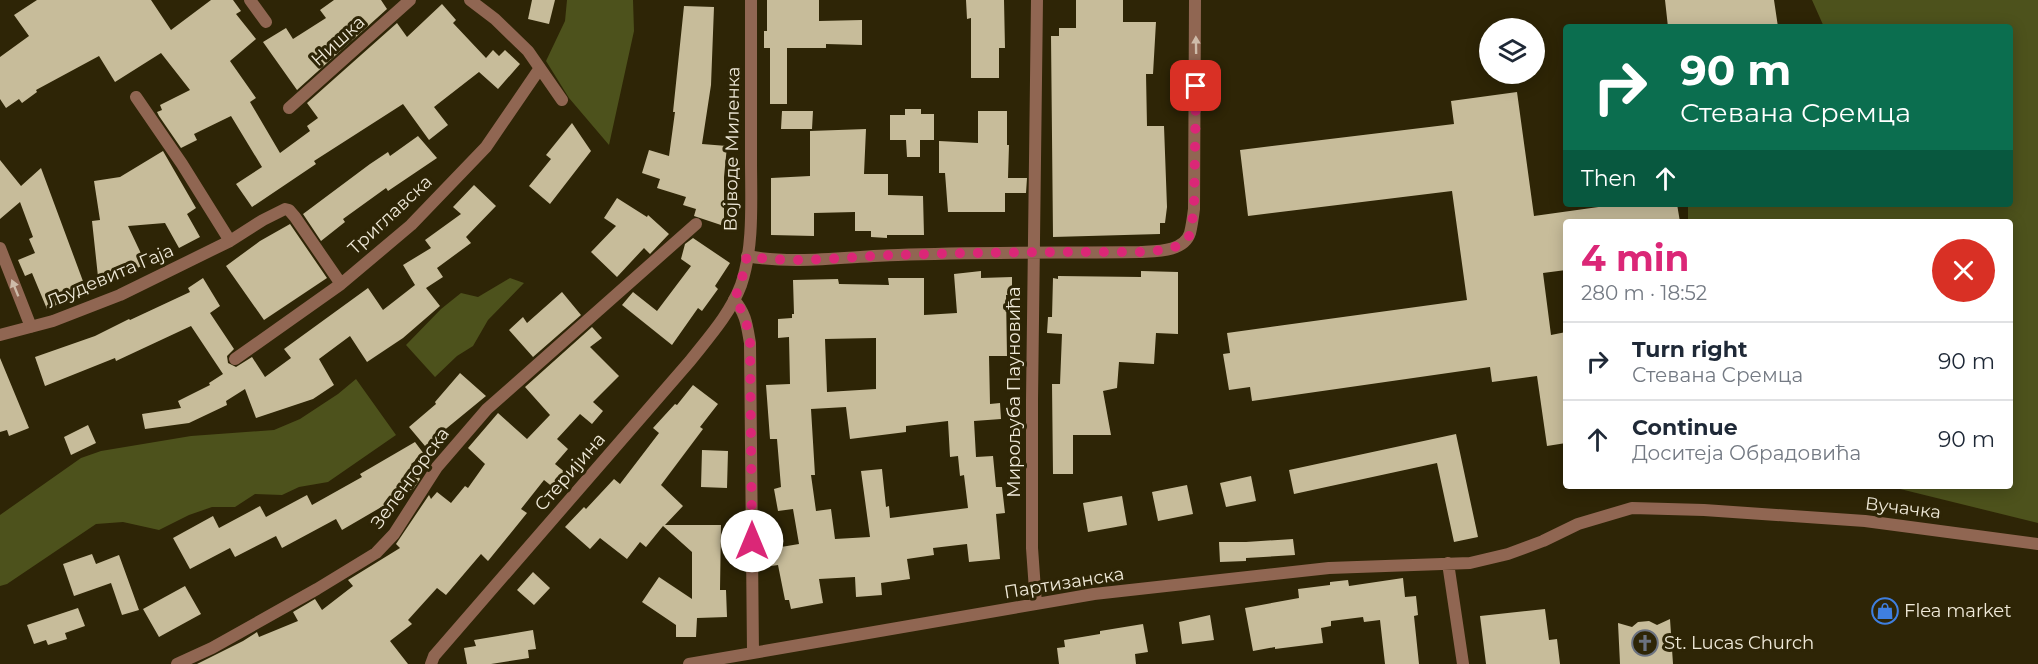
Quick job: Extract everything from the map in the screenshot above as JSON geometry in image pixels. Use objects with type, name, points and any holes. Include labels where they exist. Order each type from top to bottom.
[{"type":"street","points":[[250,0],[266,22]]},
{"type":"street","name":"Нишка","points":[[289,108],[410,0]]},
{"type":"street","points":[[470,0],[528,51],[562,99]]},
{"type":"street","name":"Војводе Миленка","points":[[734,300],[741,283],[747,256],[751,207],[751,0]]},
{"type":"street","name":"Мирољуба Пауновића","points":[[1036,604],[1032,548],[1037,0]]},
{"type":"street","points":[[747,256],[784,260],[899,255],[1140,252],[1165,250],[1181,245],[1190,235],[1194,209],[1195,0]]},
{"type":"street","name":"Триглавска","points":[[235,359],[341,284],[411,225],[480,153],[540,68]]},
{"type":"street","points":[[136,97],[182,164],[230,241]]},
{"type":"street","name":"Људевита Гаја","points":[[0,335],[88,309],[143,285],[230,241],[285,209],[289,210],[341,284]]},
{"type":"street","name":"Зеленгорска","points":[[177,664],[212,648],[376,553],[394,534],[437,467],[487,409],[696,224]]},
{"type":"street","points":[[0,248],[31,327]]},
{"type":"street","points":[[734,300],[742,309],[750,343],[753,653]]},
{"type":"street","name":"Стеријина","points":[[430,664],[434,656],[690,361],[719,324],[734,300]]},
{"type":"street","name":"Вучачка","points":[[1448,563],[1485,561],[1543,541],[1578,524],[1632,508],[1704,510],[1865,521],[2038,544]]},
{"type":"street","points":[[1448,563],[1463,664]]},
{"type":"street","name":"Партизанска","points":[[689,664],[926,625],[1094,594],[1329,568],[1448,563]]},
{"type":"green space","points":[[567,0],[633,0],[634,31],[609,145],[569,98],[546,61],[565,21]]},
{"type":"green space","points":[[1812,0],[2038,0],[2038,523],[1900,489],[2013,489],[2013,219],[1688,219],[1688,207],[2013,207],[2013,24],[1823,24]]},
{"type":"green space","points":[[510,278],[524,283],[488,320],[473,346],[457,356],[435,377],[406,345],[441,309],[461,293],[478,297]]},
{"type":"green space","points":[[356,379],[396,435],[328,482],[299,487],[282,495],[255,494],[235,507],[212,507],[189,515],[159,530],[123,522],[96,524],[7,584],[0,586],[0,515],[81,458],[101,451],[191,436],[274,430],[300,419]]},
{"type":"building","points":[[37,0],[151,0],[171,30],[211,0],[233,0],[241,11],[236,14],[256,39],[230,61],[256,98],[250,102],[280,153],[310,131],[307,126],[318,118],[307,103],[397,23],[407,37],[442,4],[456,20],[453,23],[486,58],[493,50],[499,56],[505,50],[520,64],[498,89],[479,72],[434,107],[448,125],[429,140],[403,104],[314,161],[316,164],[252,207],[236,184],[262,167],[231,116],[194,134],[197,140],[181,148],[159,116],[157,112],[162,110],[160,105],[190,90],[161,53],[115,82],[99,56],[36,90],[37,92],[22,103],[19,99],[6,108],[0,99],[0,57],[29,36],[14,15]]},
{"type":"building","points":[[334,0],[381,0],[387,9],[297,90],[263,42],[286,28],[293,39],[326,18],[320,10]]},
{"type":"building","points":[[532,0],[555,0],[549,24],[528,19]]},
{"type":"building","points":[[767,0],[819,0],[819,21],[862,20],[862,45],[826,44],[826,48],[787,48],[787,104],[770,104],[770,48],[764,48],[764,31],[767,31]]},
{"type":"building","points":[[966,0],[1004,0],[1005,48],[999,48],[999,78],[971,78],[971,18],[967,19]]},
{"type":"building","points":[[1076,0],[1123,0],[1123,22],[1156,22],[1153,74],[1146,74],[1147,126],[1164,126],[1167,207],[1165,223],[1160,223],[1160,234],[1053,237],[1051,36],[1059,36],[1059,28],[1076,28]]},
{"type":"building","points":[[1665,0],[1774,0],[1778,24],[1668,24]]},
{"type":"building","points":[[684,6],[714,7],[711,85],[702,144],[727,146],[724,177],[724,226],[694,216],[696,209],[683,205],[686,197],[657,188],[660,179],[642,173],[649,150],[669,156]]},
{"type":"building","points":[[1517,92],[1534,216],[1598,207],[1678,207],[1680,219],[1563,219],[1563,270],[1543,273],[1551,335],[1563,333],[1563,443],[1547,446],[1537,376],[1492,382],[1490,367],[1252,401],[1250,387],[1229,390],[1223,354],[1230,353],[1227,333],[1467,300],[1452,191],[1248,216],[1240,150],[1454,124],[1451,101]]},
{"type":"building","points":[[905,109],[921,109],[921,114],[934,114],[934,140],[920,140],[920,157],[907,157],[906,140],[890,140],[890,115],[905,115]]},
{"type":"building","points":[[782,111],[813,111],[812,129],[781,129]]},
{"type":"building","points":[[978,111],[1007,111],[1008,178],[1027,178],[1026,193],[1005,193],[1005,212],[948,212],[945,173],[939,173],[939,141],[978,143]]},
{"type":"building","points":[[572,123],[591,151],[550,204],[529,186],[551,159],[546,155]]},
{"type":"building","points":[[866,129],[864,174],[888,174],[888,195],[923,196],[924,235],[871,237],[871,231],[855,231],[855,212],[814,213],[814,236],[771,235],[771,178],[810,176],[810,131]]},
{"type":"building","points":[[418,136],[437,158],[388,191],[386,188],[343,219],[345,222],[321,241],[303,214],[370,164],[388,152],[390,156]]},
{"type":"building","points":[[163,151],[196,208],[187,214],[200,237],[179,248],[165,223],[128,226],[146,264],[99,286],[92,221],[100,220],[94,181],[120,177]]},
{"type":"building","points":[[0,160],[21,186],[41,168],[87,292],[47,309],[32,273],[25,276],[18,260],[35,253],[29,239],[33,237],[20,202],[0,219]]},
{"type":"building","points":[[474,185],[496,206],[466,237],[471,243],[437,268],[443,277],[426,288],[440,306],[403,338],[367,362],[350,336],[319,359],[334,385],[313,399],[256,418],[245,389],[226,401],[227,405],[189,423],[145,429],[142,414],[181,408],[178,401],[210,385],[209,383],[223,374],[191,326],[116,361],[115,358],[45,386],[35,357],[95,336],[190,292],[188,288],[203,278],[220,306],[210,313],[234,349],[227,356],[228,363],[236,367],[252,357],[265,377],[291,358],[284,349],[368,288],[383,310],[415,285],[403,265],[431,248],[425,240],[461,214],[453,207]]},
{"type":"building","points":[[617,198],[647,217],[648,215],[669,234],[650,254],[644,248],[617,277],[591,252],[616,226],[604,218]]},
{"type":"building","points":[[290,224],[327,278],[264,320],[226,266],[260,241]]},
{"type":"building","points":[[693,238],[730,263],[715,286],[718,289],[702,311],[698,308],[672,345],[622,305],[633,292],[657,311],[691,266],[681,259],[685,244]]},
{"type":"building","points":[[981,271],[981,278],[1012,277],[1012,295],[1006,295],[1007,356],[989,356],[990,404],[1000,403],[1001,419],[974,421],[976,457],[993,456],[996,487],[1002,487],[1005,513],[996,514],[1000,559],[969,562],[967,544],[933,548],[934,555],[907,559],[910,579],[881,583],[882,595],[856,597],[855,577],[819,579],[823,603],[791,609],[789,600],[785,600],[778,565],[764,567],[763,550],[799,544],[793,509],[778,511],[774,489],[781,487],[777,439],[770,439],[766,385],[790,384],[789,337],[778,338],[778,319],[792,318],[794,314],[793,280],[838,279],[839,284],[889,285],[888,278],[924,278],[924,315],[957,313],[954,274]],"holes":[[[876,338],[876,389],[827,392],[825,339]],[[846,407],[850,439],[906,432],[906,426],[948,421],[950,457],[958,456],[960,476],[964,475],[968,508],[890,518],[889,506],[886,507],[882,469],[861,471],[870,537],[835,539],[831,509],[816,511],[811,475],[815,475],[811,409]]]},
{"type":"building","points":[[1141,271],[1178,272],[1178,334],[1156,333],[1154,364],[1119,362],[1117,388],[1103,391],[1111,435],[1073,435],[1073,474],[1053,474],[1052,384],[1060,384],[1062,334],[1047,333],[1048,317],[1052,317],[1053,278],[1058,279],[1058,276],[1141,277]]},
{"type":"building","points":[[562,292],[581,315],[533,357],[509,330],[523,317],[527,323]]},
{"type":"building","points":[[592,327],[602,338],[590,347],[619,376],[593,402],[603,411],[592,424],[580,414],[557,439],[568,449],[555,464],[566,473],[554,488],[544,480],[521,509],[527,513],[488,561],[481,554],[446,595],[437,588],[408,620],[412,624],[390,641],[408,664],[197,664],[257,632],[259,637],[298,621],[293,612],[315,599],[322,610],[353,586],[348,580],[400,548],[396,544],[429,495],[431,499],[437,492],[451,503],[465,486],[468,488],[485,464],[468,448],[498,413],[527,439],[550,415],[525,387]]},
{"type":"building","points":[[0,358],[29,428],[9,436],[7,430],[0,432]]},
{"type":"building","points":[[460,373],[486,396],[425,446],[409,427],[436,404],[435,402]]},
{"type":"building","points":[[693,385],[718,404],[700,427],[703,429],[661,485],[683,506],[665,525],[721,525],[720,590],[726,590],[727,617],[697,618],[696,637],[676,637],[676,625],[642,602],[659,577],[692,599],[692,552],[663,526],[646,547],[640,542],[627,559],[600,538],[590,549],[565,527],[584,507],[586,509],[614,479],[620,484],[659,433],[653,428],[675,404],[677,405]]},
{"type":"building","points":[[88,425],[96,443],[71,455],[64,437]]},
{"type":"building","points":[[1456,434],[1478,537],[1454,542],[1437,463],[1294,494],[1289,470]]},
{"type":"building","points":[[415,442],[424,454],[411,464],[420,479],[414,488],[342,530],[336,519],[282,548],[276,536],[235,557],[230,548],[190,569],[173,538],[213,516],[219,528],[260,506],[266,517],[307,495],[312,505],[362,477],[360,474]]},
{"type":"building","points":[[702,450],[728,451],[727,488],[701,487]]},
{"type":"building","points":[[1251,476],[1256,501],[1226,507],[1220,483]]},
{"type":"building","points":[[1187,485],[1193,514],[1158,521],[1152,492]]},
{"type":"building","points":[[1122,496],[1127,525],[1088,532],[1083,503]]},
{"type":"building","points":[[1293,539],[1295,555],[1220,562],[1219,542]]},
{"type":"building","points":[[92,554],[96,564],[119,555],[139,610],[122,615],[111,583],[74,596],[63,564]]},
{"type":"building","points":[[533,572],[550,588],[534,605],[517,590]]},
{"type":"building","points":[[1403,578],[1405,597],[1416,596],[1418,615],[1414,616],[1419,664],[1385,664],[1380,620],[1364,622],[1363,617],[1331,621],[1331,626],[1321,628],[1323,643],[1253,651],[1245,608],[1299,598],[1298,589],[1330,585],[1330,582],[1348,580],[1349,586]]},
{"type":"building","points":[[185,586],[201,614],[159,637],[143,609]]},
{"type":"building","points":[[78,608],[85,626],[65,633],[67,639],[48,645],[46,640],[34,644],[27,625]]},
{"type":"building","points":[[1545,609],[1549,640],[1557,639],[1560,664],[1486,664],[1480,616]]},
{"type":"building","points":[[1210,615],[1214,640],[1182,644],[1179,622]]},
{"type":"building","name":"St. Lucas Church","points":[[1670,619],[1673,664],[1620,664],[1618,623],[1632,627],[1638,622],[1649,621],[1657,625]]},
{"type":"building","points":[[1143,624],[1148,652],[1135,654],[1136,664],[1059,664],[1057,648],[1065,647],[1064,640]]},
{"type":"building","points":[[533,630],[536,649],[528,650],[529,658],[491,664],[467,664],[464,648],[476,646],[474,640]]},
{"type":"place","name":"Flea market","points":[[1885,611]]},
{"type":"place","name":"St. Lucas Church","points":[[1645,643]]},
{"type":"route","points":[[752,541],[750,343],[742,309],[734,300],[741,283],[747,256],[784,260],[899,255],[1140,252],[1165,250],[1181,245],[1190,235],[1194,209],[1196,86]]}]
